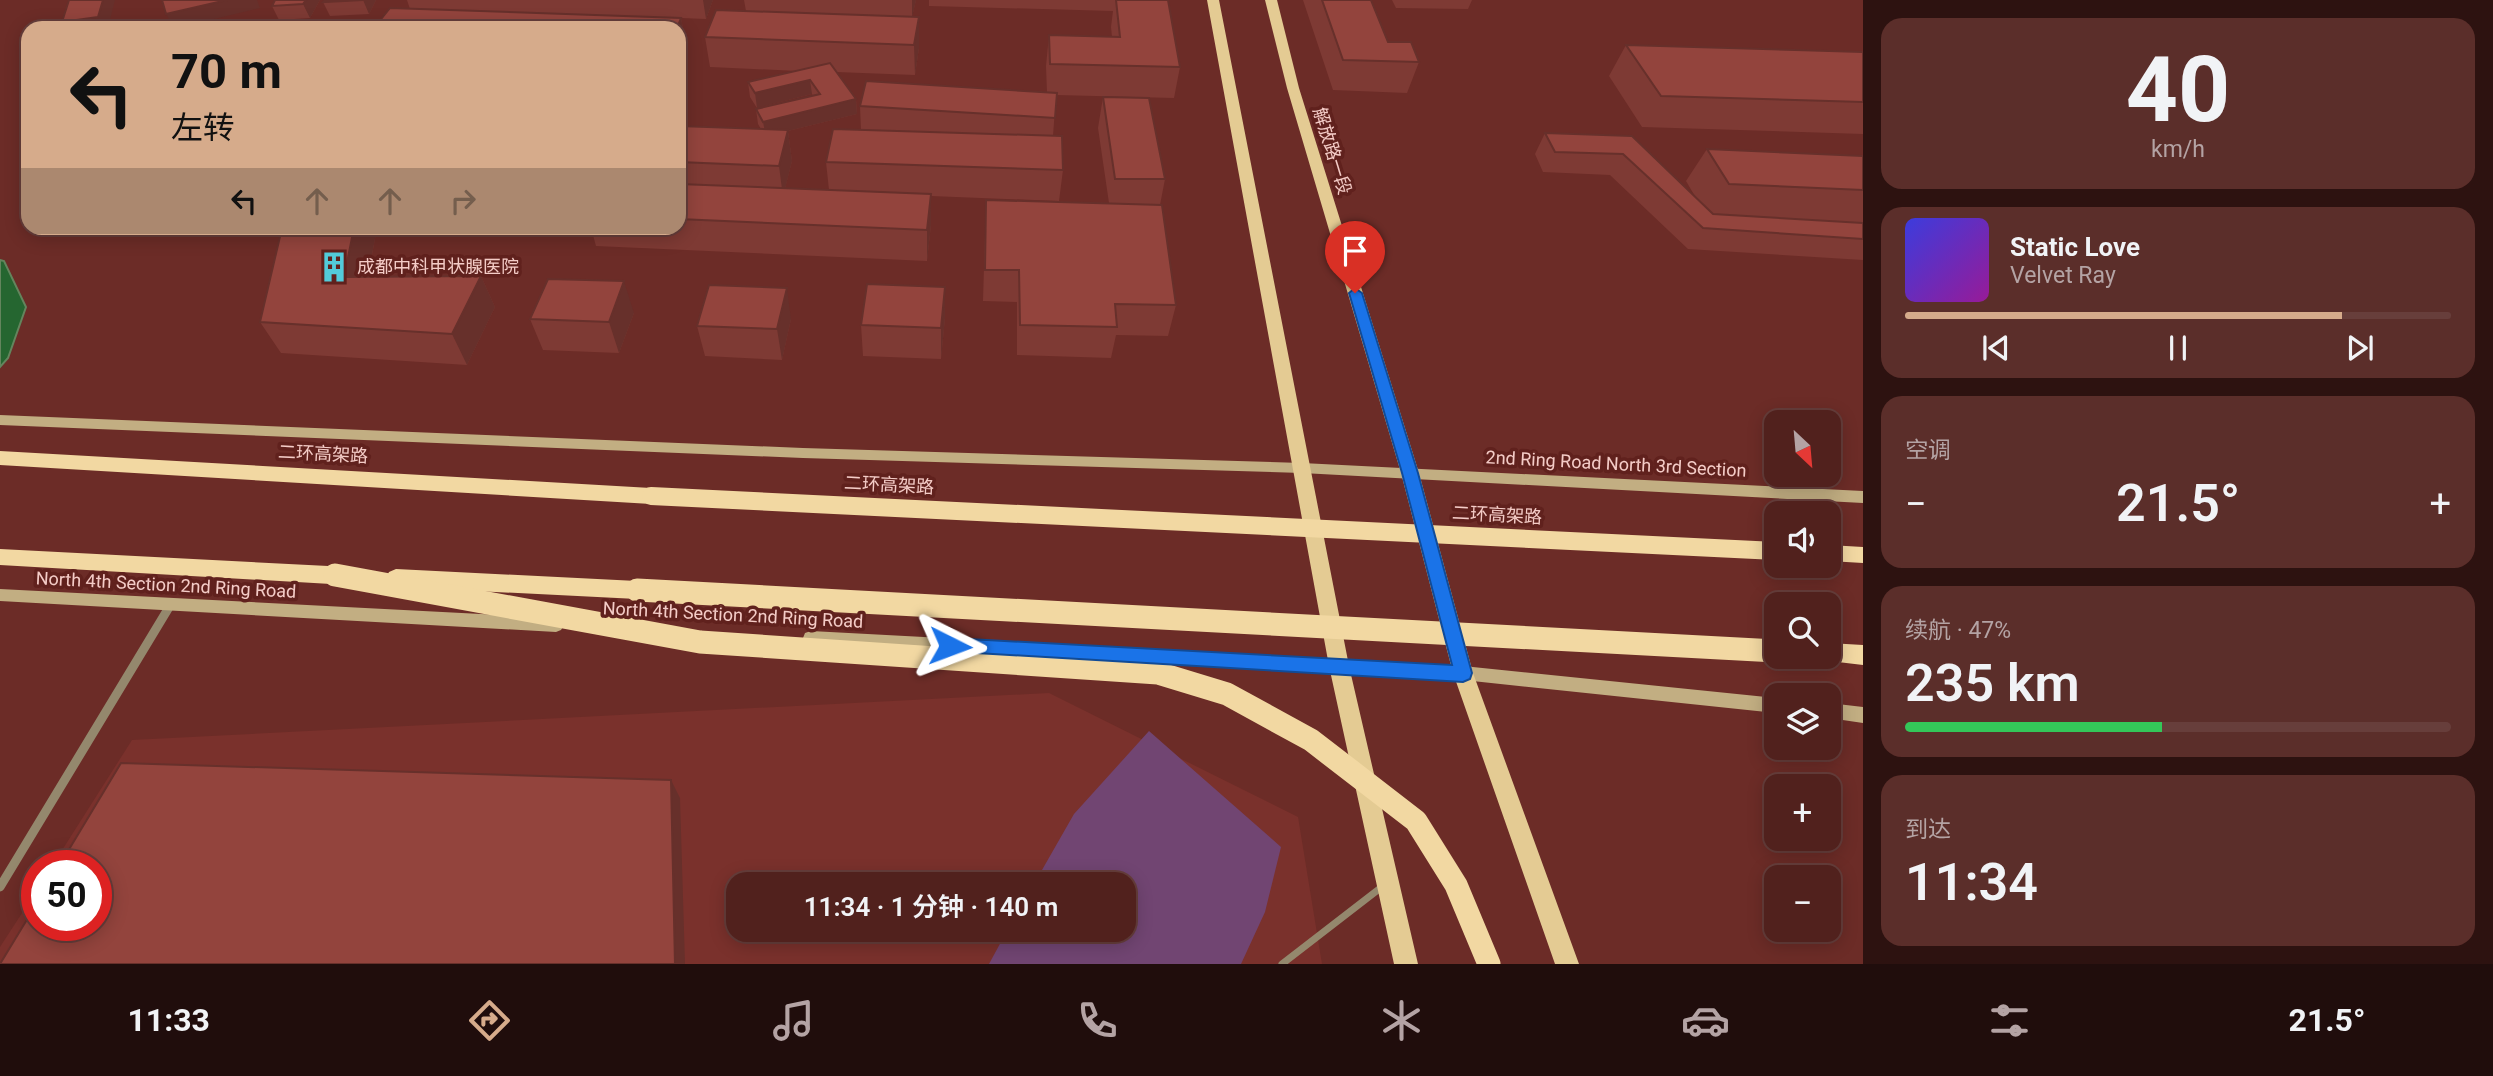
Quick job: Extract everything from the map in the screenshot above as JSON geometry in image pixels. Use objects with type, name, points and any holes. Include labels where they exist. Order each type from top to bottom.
[{"type":"highway","name":"二环高架路","points":[[0,458],[651,496],[1764,550]]},
{"type":"highway","points":[[1841,554],[1863,555]]},
{"type":"highway","points":[[0,557],[1764,650]]},
{"type":"highway","points":[[335,575],[700,642],[1158,673],[1227,694],[1311,740],[1416,821],[1456,885],[1489,964]]},
{"type":"highway","points":[[1841,654],[1863,655]]},
{"type":"main road","points":[[1213,0],[1339,666],[1406,964]]},
{"type":"main road","name":"解放路一段","points":[[1271,0],[1293,88],[1410,473],[1463,673],[1567,964]]},
{"type":"main road","points":[[7,421],[817,454],[1410,473]]},
{"type":"main road","name":"2nd Ring Road North 3rd Section","points":[[1410,473],[1863,497]]},
{"type":"main road","name":"North 4th Section 2nd Ring Road","points":[[0,595],[1463,673]]},
{"type":"main road","points":[[1463,673],[1764,705]]},
{"type":"main road","points":[[1841,712],[1863,715]]},
{"type":"street","points":[[0,887],[172,604]]},
{"type":"street","points":[[1282,964],[1387,883]]},
{"type":"shaded area","points":[[0,260],[4,261],[26,307],[8,358],[0,367]]},
{"type":"shaded area","points":[[1049,693],[1298,817],[1322,964],[0,964],[0,947],[21,915],[21,941],[112,941],[112,850],[62,850],[132,740]]},
{"type":"shaded area","points":[[1149,731],[1281,847],[1265,912],[1241,964],[989,964],[1001,942],[1136,942],[1136,872],[1041,872],[1074,814]]},
{"type":"building","points":[[69,0],[103,0],[98,17],[62,21]]},
{"type":"building","points":[[162,0],[227,0],[166,14]]},
{"type":"building","points":[[275,0],[306,0],[303,4],[272,6]]},
{"type":"building","points":[[325,0],[363,0],[323,2]]},
{"type":"building","points":[[1116,0],[1168,0],[1180,67],[1050,64],[1049,35],[1120,37]]},
{"type":"building","points":[[1322,0],[1371,0],[1388,42],[1411,42],[1419,62],[1343,60]]},
{"type":"building","points":[[390,8],[681,18],[680,21],[380,21]]},
{"type":"building","points":[[716,10],[919,17],[914,45],[705,37]]},
{"type":"building","points":[[1626,45],[1863,52],[1863,102],[1661,96]]},
{"type":"building","points":[[830,63],[856,99],[763,122],[756,109],[820,94],[810,80],[755,93],[748,82]]},
{"type":"building","points":[[866,81],[1057,93],[1055,118],[860,106]]},
{"type":"building","points":[[1103,97],[1149,98],[1165,179],[1115,179]]},
{"type":"building","points":[[686,126],[788,130],[779,166],[686,162]]},
{"type":"building","points":[[833,129],[1062,136],[1063,170],[826,162]]},
{"type":"building","points":[[1545,133],[1632,136],[1713,214],[1863,223],[1863,239],[1703,228],[1623,154],[1555,152]]},
{"type":"building","points":[[1707,149],[1863,156],[1863,190],[1729,184]]},
{"type":"building","points":[[686,184],[931,194],[927,230],[686,219]]},
{"type":"building","points":[[986,200],[1162,205],[1176,305],[1115,304],[1117,327],[1020,325],[1019,270],[985,270]]},
{"type":"building","points":[[280,235],[353,235],[344,277],[481,276],[452,334],[260,322]]},
{"type":"building","points":[[548,279],[624,281],[609,322],[530,319]]},
{"type":"building","points":[[867,284],[945,287],[941,328],[861,325]]},
{"type":"building","points":[[709,285],[787,288],[777,329],[697,326]]},
{"type":"building","points":[[121,763],[671,780],[675,964],[0,964],[21,929],[21,941],[112,941],[112,850],[69,850]]},
{"type":"place","name":"成都中科甲状腺医院","points":[[334,267]]},
{"type":"route","points":[[950,646],[1463,673],[1410,473],[1355,293]]}]
